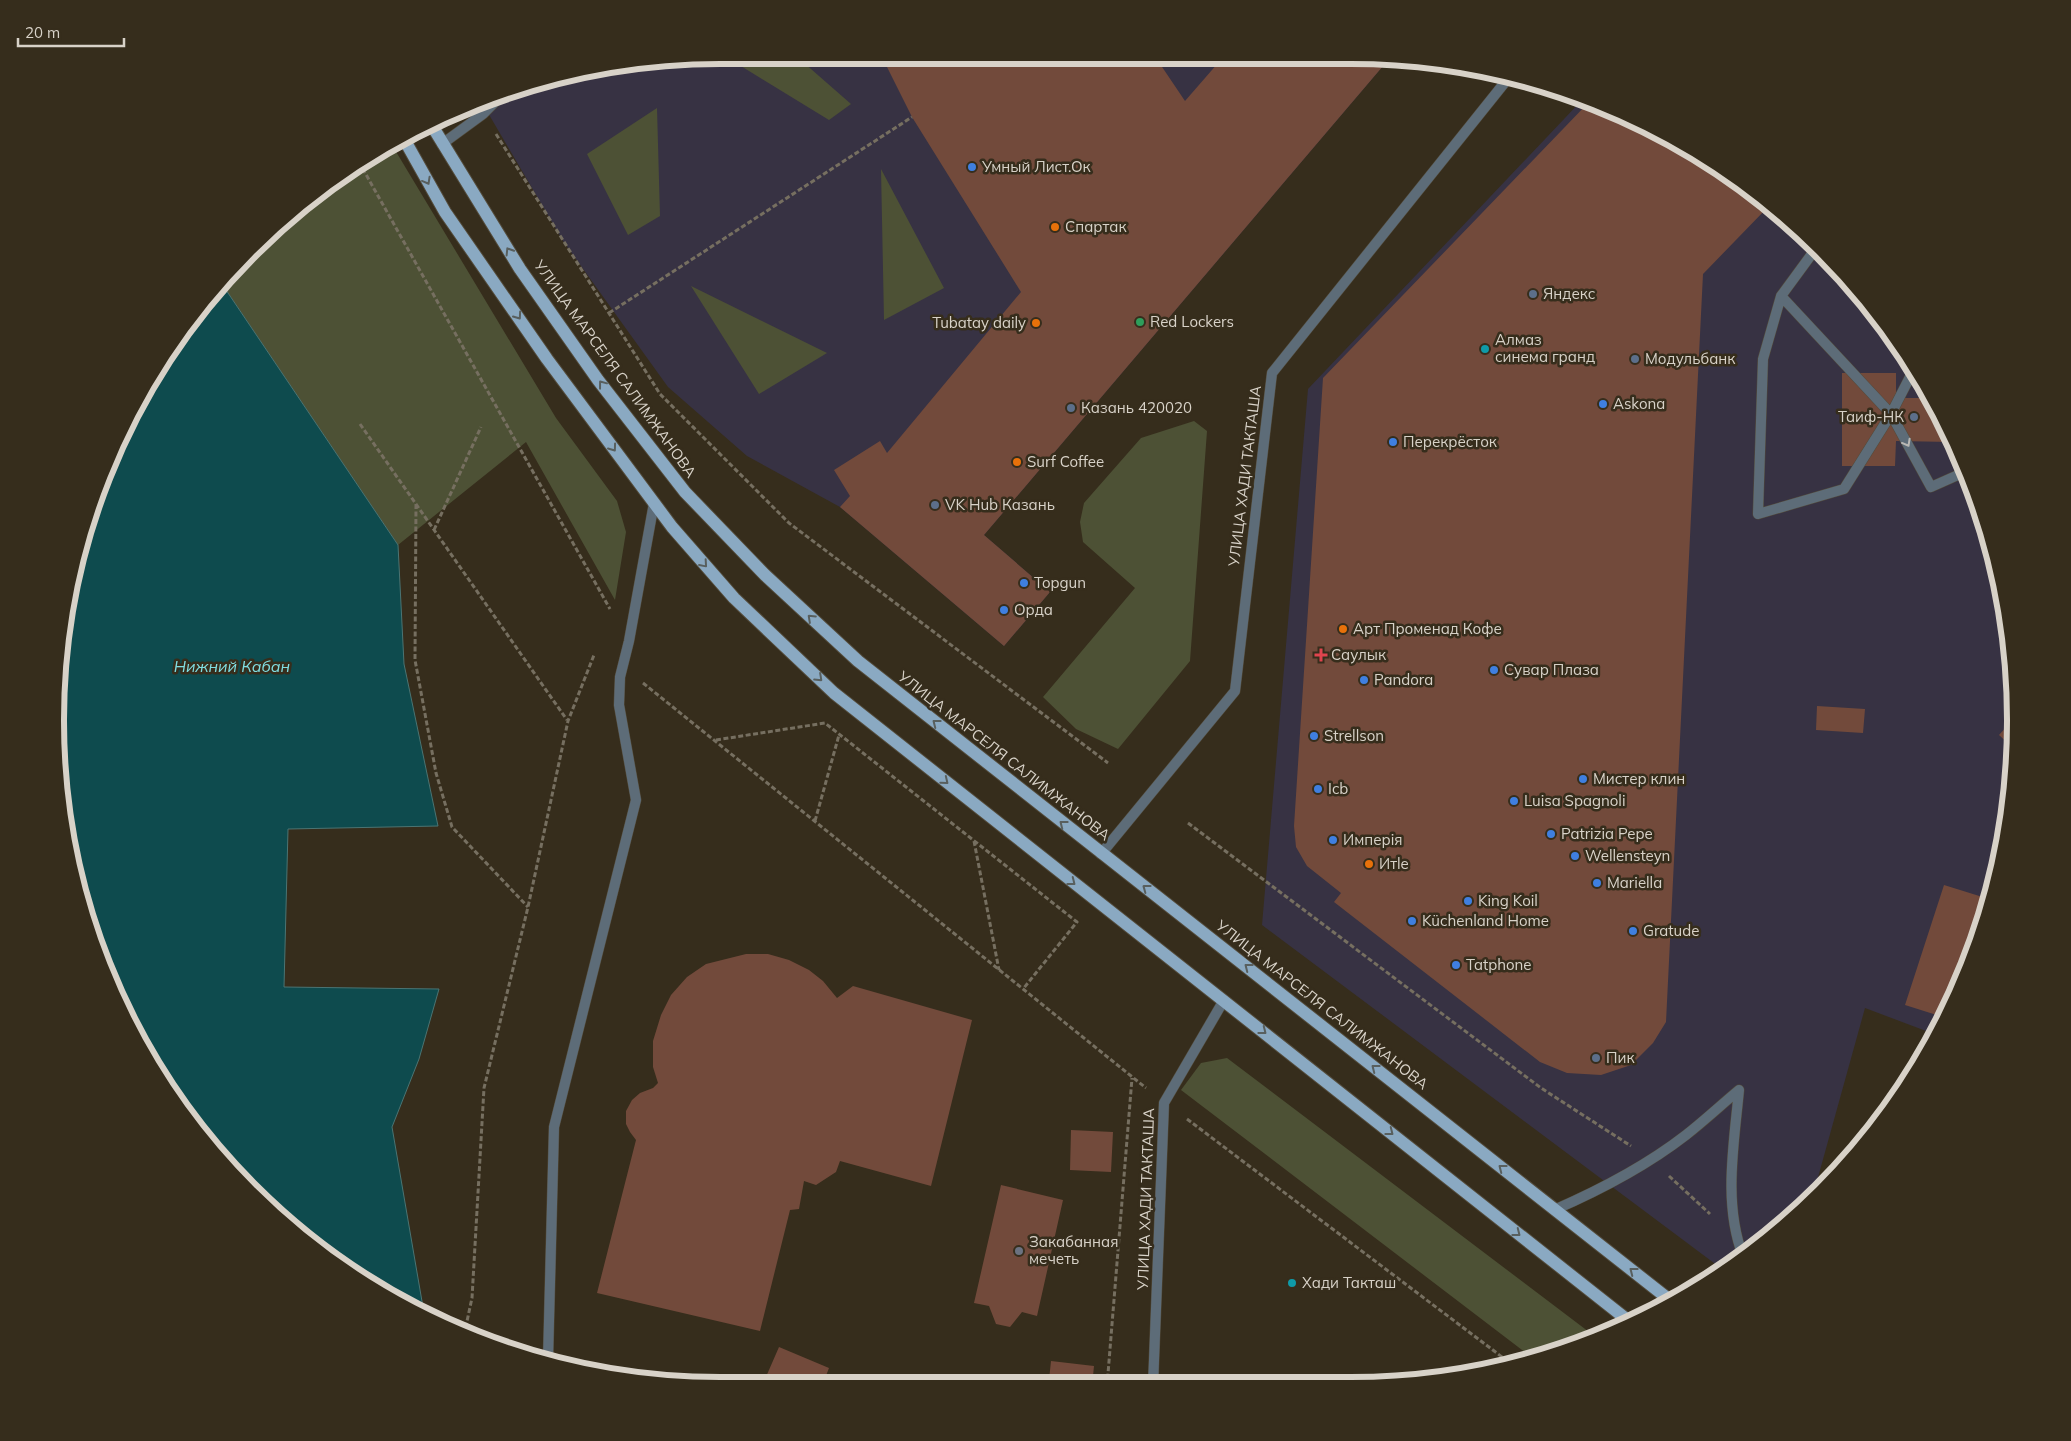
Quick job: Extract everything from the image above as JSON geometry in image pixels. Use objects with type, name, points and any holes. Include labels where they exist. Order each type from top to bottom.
[{"type":"main road","name":"УЛИЦА МАРСЕЛЯ САЛИМЖАНОВА","points":[[434,129],[520,269],[598,380],[685,492],[764,575],[858,661],[1665,1297]]},
{"type":"main road","points":[[407,144],[444,212],[547,359],[672,527],[734,598],[834,693],[1624,1317]]},
{"type":"street","name":"УЛИЦА ХАДИ ТАКТАША","points":[[1101,854],[1235,691],[1272,373],[1505,82]]},
{"type":"street","points":[[442,144],[484,114],[493,105]]},
{"type":"street","points":[[1812,253],[1781,296],[1764,359],[1758,514],[1844,489],[1891,414],[1910,377]]},
{"type":"street","points":[[1781,296],[1891,414],[1931,487],[1959,475]]},
{"type":"street","points":[[548,1354],[554,1127],[636,800],[619,705],[620,677],[629,641],[654,503]]},
{"type":"street","name":"УЛИЦА ХАДИ ТАКТАША","points":[[1153,1377],[1164,1103],[1224,1000]]},
{"type":"street","points":[[1554,1210],[1593,1193],[1651,1159],[1685,1136],[1738,1090],[1732,1182],[1737,1240],[1740,1249]]},
{"type":"path","points":[[484,114],[660,394],[788,523],[1108,763]]},
{"type":"path","points":[[609,313],[912,117]]},
{"type":"path","points":[[364,169],[569,538],[629,641]]},
{"type":"path","points":[[360,424],[568,721]]},
{"type":"path","points":[[434,530],[481,427]]},
{"type":"path","points":[[416,504],[415,660],[436,773],[452,827],[528,907]]},
{"type":"path","points":[[466,1326],[472,1298],[484,1088],[528,907],[568,721],[594,655]]},
{"type":"path","points":[[623,667],[1164,1103],[1504,1359]]},
{"type":"path","points":[[715,740],[825,723],[1077,922],[1023,989]]},
{"type":"path","points":[[816,821],[839,734]]},
{"type":"path","points":[[1188,823],[1541,1088],[1651,1159],[1737,1240]]},
{"type":"path","points":[[974,840],[999,970]]},
{"type":"path","points":[[1108,1377],[1132,1077]]},
{"type":"shaded area","points":[[720,64],[1384,65],[984,535],[1050,592],[1004,646],[840,507],[747,456],[668,387],[563,241],[485,108],[551,86],[592,76],[635,69]]},
{"type":"shaded area","points":[[1577,105],[1641,131],[1679,152],[1715,174],[1750,199],[1784,227],[1815,256],[1872,321],[1897,356],[1940,430],[1972,509],[1985,551],[1995,592],[2002,635],[2006,678],[2006,763],[1995,849],[1985,890],[1957,972],[1928,1032],[1865,1008],[1816,1184],[1784,1214],[1717,1265],[1262,925],[1308,389]]},
{"type":"green space","points":[[738,64],[805,64],[851,104],[829,120]]},
{"type":"green space","points":[[657,108],[660,216],[628,235],[587,154]]},
{"type":"green space","points":[[395,150],[556,418],[617,501],[626,532],[615,600],[526,442],[398,545],[226,290],[256,256],[287,227],[356,174]]},
{"type":"green space","points":[[881,169],[944,288],[884,320]]},
{"type":"green space","points":[[691,286],[827,353],[759,394]]},
{"type":"green space","points":[[1194,421],[1207,431],[1190,661],[1118,749],[1076,729],[1043,697],[1135,588],[1083,542],[1080,522],[1084,503],[1141,438]]},
{"type":"green space","points":[[1227,1058],[1589,1332],[1526,1353],[1181,1090],[1201,1063]]},
{"type":"water","name":"Нижний Кабан","points":[[226,289],[398,545],[404,664],[438,826],[288,829],[284,987],[439,989],[419,1059],[392,1127],[423,1306],[356,1267],[287,1214],[256,1185],[199,1120],[174,1085],[131,1011],[99,932],[76,849],[65,763],[65,678],[76,592],[86,551],[99,509],[131,430],[174,356]]},
{"type":"building","points":[[886,64],[1160,64],[1185,101],[1217,64],[1384,65],[984,535],[1050,592],[1004,646],[840,507],[850,496],[834,470],[880,441],[887,453],[1021,292],[912,117]]},
{"type":"building","name":"Сувар Плаза","points":[[1584,107],[1641,131],[1679,152],[1715,174],[1764,211],[1703,274],[1666,1022],[1653,1043],[1631,1065],[1601,1075],[1567,1073],[1540,1062],[1334,902],[1341,893],[1307,866],[1296,847],[1294,826],[1323,378]]},
{"type":"building","points":[[1842,373],[1896,373],[1896,398],[1922,398],[1945,442],[1896,441],[1895,466],[1842,466]]},
{"type":"building","points":[[1817,706],[1865,709],[1863,733],[1816,730]]},
{"type":"building","points":[[2007,726],[2006,742],[1999,735]]},
{"type":"building","points":[[1944,885],[1983,897],[1957,972],[1938,1015],[1905,1005]]},
{"type":"building","points":[[746,954],[768,954],[789,960],[809,970],[823,981],[837,998],[853,986],[972,1020],[931,1186],[840,1161],[836,1172],[816,1185],[804,1181],[799,1209],[790,1210],[760,1331],[597,1293],[636,1140],[626,1124],[626,1111],[632,1100],[640,1093],[653,1088],[658,1083],[653,1067],[653,1041],[661,1015],[671,995],[687,977],[706,964]]},
{"type":"building","points":[[1071,1130],[1113,1132],[1111,1172],[1070,1170]]},
{"type":"building","name":"Закабанная мечеть","points":[[1001,1185],[1063,1200],[1037,1316],[1022,1312],[1010,1327],[996,1324],[989,1306],[974,1303]]},
{"type":"building","points":[[779,1347],[829,1368],[826,1377],[766,1377]]},
{"type":"building","points":[[1051,1361],[1094,1366],[1093,1377],[1049,1377]]},
{"type":"place","name":"Умный Лист.Ок","points":[[972,167]]},
{"type":"place","name":"Спартак","points":[[1055,227]]},
{"type":"place","name":"Яндекс","points":[[1533,294]]},
{"type":"place","name":"Red Lockers","points":[[1140,322]]},
{"type":"place","name":"Tubatay daily","points":[[1036,323]]},
{"type":"place","name":"Алмаз синема гранд","points":[[1485,349]]},
{"type":"place","name":"Модульбанк","points":[[1635,359]]},
{"type":"place","name":"Askona","points":[[1603,404]]},
{"type":"place","name":"Казань 420020","points":[[1071,408]]},
{"type":"place","name":"Таиф-НК","points":[[1914,417]]},
{"type":"place","name":"Перекрёсток","points":[[1393,442]]},
{"type":"place","name":"Surf Coffee","points":[[1017,462]]},
{"type":"place","name":"VK Hub Казань","points":[[935,505]]},
{"type":"place","name":"Topgun","points":[[1024,583]]},
{"type":"place","name":"Орда","points":[[1004,610]]},
{"type":"place","name":"Арт Променад Кофе","points":[[1343,629]]},
{"type":"place","name":"Саулык","points":[[1321,655]]},
{"type":"place","name":"Сувар Плаза","points":[[1494,670]]},
{"type":"place","name":"Pandora","points":[[1364,680]]},
{"type":"place","name":"Strellson","points":[[1314,736]]},
{"type":"place","name":"Мистер клин","points":[[1583,779]]},
{"type":"place","name":"Icb","points":[[1318,789]]},
{"type":"place","name":"Luisa Spagnoli","points":[[1514,801]]},
{"type":"place","name":"Patrizia Pepe","points":[[1551,834]]},
{"type":"place","name":"Имперiя","points":[[1333,840]]},
{"type":"place","name":"Wellensteyn","points":[[1575,856]]},
{"type":"place","name":"Итle","points":[[1369,864]]},
{"type":"place","name":"Mariella","points":[[1597,883]]},
{"type":"place","name":"King Koil","points":[[1468,901]]},
{"type":"place","name":"Küchenland Home","points":[[1412,921]]},
{"type":"place","name":"Gratude","points":[[1633,931]]},
{"type":"place","name":"Tatphone","points":[[1456,965]]},
{"type":"place","name":"Пик","points":[[1596,1058]]},
{"type":"place","name":"Закабанная мечеть","points":[[1019,1251]]},
{"type":"place","name":"Хади Такташ","points":[[1292,1283]]}]
